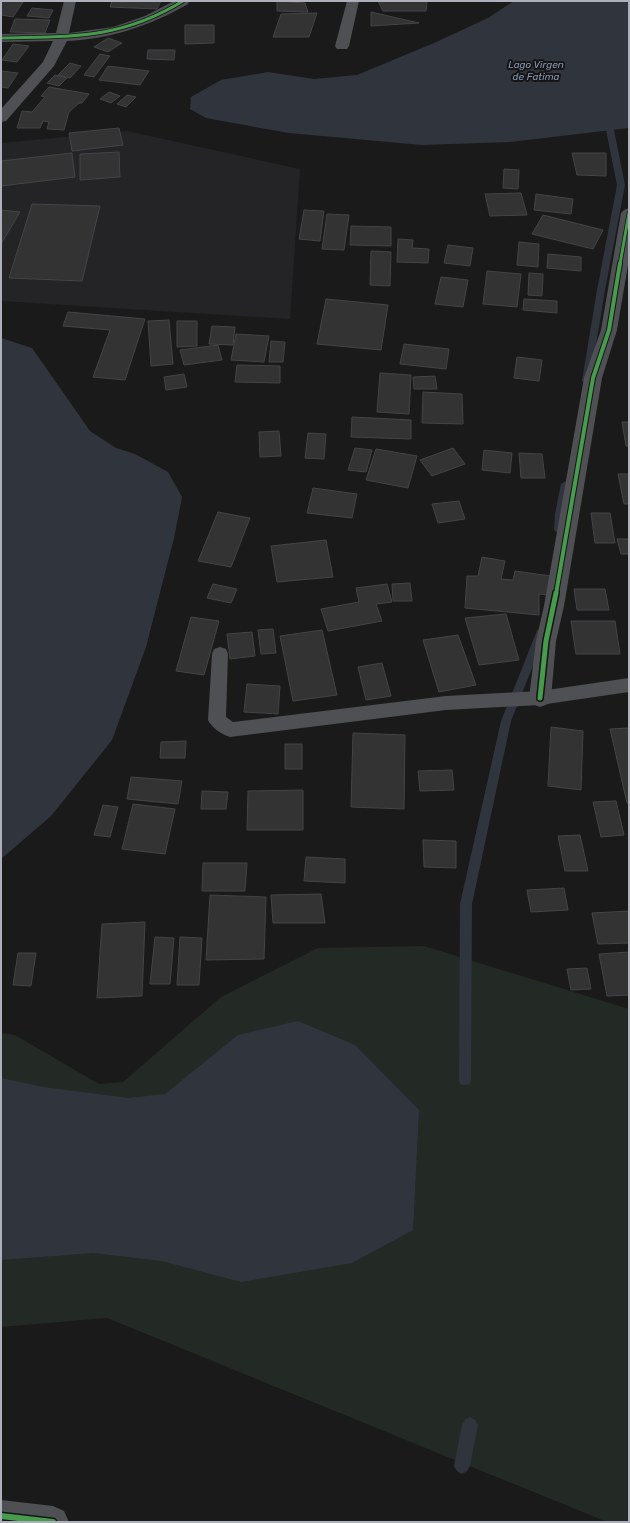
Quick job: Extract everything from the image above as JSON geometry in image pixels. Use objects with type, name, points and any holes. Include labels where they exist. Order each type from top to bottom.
[{"type":"street","points":[[1,118],[49,63],[62,37],[70,1]]},
{"type":"street","points":[[1,38],[62,37],[89,35],[116,30],[151,19],[184,1]]},
{"type":"street","points":[[342,46],[353,1]]},
{"type":"street","points":[[540,698],[546,641],[554,606],[593,378],[609,330],[629,213]]},
{"type":"street","points":[[1,1516],[53,1522]]},
{"type":"lane","points":[[220,654],[217,720],[230,730],[446,703],[540,698],[629,685]]},
{"type":"shaded area","points":[[127,131],[300,169],[290,319],[1,301],[1,143]]},
{"type":"shaded area","points":[[424,946],[629,1009],[629,1522],[607,1522],[107,1318],[1,1327],[1,1033],[15,1035],[99,1084],[123,1082],[221,997],[318,948]]},
{"type":"water","name":"Lago Virgen de Fatima","points":[[514,1],[629,1],[629,128],[510,142],[422,145],[289,133],[206,118],[190,109],[191,97],[221,80],[268,72],[314,79],[357,75],[434,43],[488,18]]},
{"type":"water","points":[[1,338],[32,348],[90,431],[116,448],[135,454],[168,472],[182,497],[174,538],[146,647],[112,740],[51,816],[1,859]]},
{"type":"water","points":[[298,1021],[355,1045],[419,1110],[413,1230],[352,1263],[241,1282],[162,1261],[93,1253],[1,1260],[1,1078],[43,1087],[129,1098],[165,1094],[238,1035]]},
{"type":"building","points":[[1,1],[23,2],[13,17],[1,15]]},
{"type":"building","points":[[112,1],[161,1],[157,9],[110,7]]},
{"type":"building","points":[[277,1],[305,3],[308,12],[277,11]]},
{"type":"building","points":[[378,1],[427,1],[426,11],[383,11]]},
{"type":"building","points":[[32,8],[53,10],[49,18],[27,16]]},
{"type":"building","points":[[371,12],[419,23],[371,26]]},
{"type":"building","points":[[317,13],[309,37],[273,37],[281,14]]},
{"type":"building","points":[[15,19],[50,20],[45,33],[10,32]]},
{"type":"building","points":[[185,25],[214,25],[214,43],[185,44]]},
{"type":"building","points":[[108,38],[122,43],[108,52],[94,47]]},
{"type":"building","points":[[13,44],[29,46],[17,62],[2,60]]},
{"type":"building","points":[[148,50],[175,50],[174,60],[147,59]]},
{"type":"building","points":[[100,54],[110,56],[94,77],[84,75]]},
{"type":"building","points":[[70,63],[81,66],[70,78],[58,75]]},
{"type":"building","points":[[108,66],[149,71],[140,85],[99,80]]},
{"type":"building","points":[[1,71],[18,73],[8,88],[1,87]]},
{"type":"building","points":[[55,75],[67,78],[59,86],[47,83]]},
{"type":"building","points":[[49,87],[89,94],[82,103],[79,103],[69,112],[64,130],[47,129],[49,122],[43,121],[40,128],[17,128],[22,111],[32,112],[45,97],[41,96]]},
{"type":"building","points":[[109,92],[120,96],[111,103],[100,99]]},
{"type":"building","points":[[127,95],[136,97],[126,107],[117,104]]},
{"type":"building","points":[[119,128],[123,145],[72,151],[69,133]]},
{"type":"building","points":[[119,152],[120,177],[80,180],[80,154]]},
{"type":"building","points":[[72,153],[75,177],[1,186],[1,161]]},
{"type":"building","points":[[572,153],[606,153],[606,176],[577,175]]},
{"type":"building","points":[[504,169],[519,170],[518,189],[503,188]]},
{"type":"building","points":[[521,193],[527,215],[490,216],[485,194]]},
{"type":"building","points":[[536,194],[573,199],[571,214],[534,210]]},
{"type":"building","points":[[32,204],[100,206],[82,281],[9,278]]},
{"type":"building","points":[[1,210],[20,212],[1,244]]},
{"type":"building","points":[[304,210],[324,211],[320,241],[299,239]]},
{"type":"building","points":[[327,214],[349,215],[344,250],[322,249]]},
{"type":"building","points":[[543,215],[603,230],[593,249],[532,234]]},
{"type":"building","points":[[351,226],[391,227],[391,246],[350,245]]},
{"type":"building","points":[[398,239],[413,240],[412,248],[429,249],[428,263],[397,262]]},
{"type":"building","points":[[519,242],[539,244],[538,267],[517,265]]},
{"type":"building","points":[[448,245],[473,248],[470,266],[444,263]]},
{"type":"building","points":[[371,251],[391,252],[390,286],[370,285]]},
{"type":"building","points":[[548,254],[581,257],[581,271],[547,268]]},
{"type":"building","points":[[487,271],[521,274],[517,307],[483,304]]},
{"type":"building","points":[[529,273],[543,274],[542,296],[528,295]]},
{"type":"building","points":[[441,277],[468,280],[463,307],[435,304]]},
{"type":"building","points":[[326,299],[388,305],[381,350],[317,344]]},
{"type":"building","points":[[524,299],[557,301],[557,313],[523,310]]},
{"type":"building","points":[[68,312],[145,319],[125,380],[93,377],[110,330],[63,326]]},
{"type":"building","points":[[169,320],[173,364],[151,366],[148,321]]},
{"type":"building","points":[[177,321],[197,321],[197,346],[177,347]]},
{"type":"building","points":[[212,326],[235,327],[233,345],[209,344]]},
{"type":"building","points":[[236,334],[269,336],[264,362],[231,360]]},
{"type":"building","points":[[271,341],[285,342],[283,362],[269,362]]},
{"type":"building","points":[[404,344],[449,349],[446,369],[400,364]]},
{"type":"building","points":[[218,345],[222,360],[184,365],[180,350]]},
{"type":"building","points":[[517,357],[542,360],[539,381],[514,378]]},
{"type":"building","points":[[237,365],[280,366],[280,383],[235,382]]},
{"type":"building","points":[[380,373],[411,375],[409,414],[377,412]]},
{"type":"building","points":[[184,374],[187,387],[166,390],[164,377]]},
{"type":"building","points":[[435,376],[437,389],[414,389],[413,377]]},
{"type":"building","points":[[423,392],[462,394],[463,424],[422,423]]},
{"type":"building","points":[[352,417],[411,420],[411,439],[351,437]]},
{"type":"building","points":[[622,422],[629,422],[629,446],[626,446]]},
{"type":"building","points":[[279,431],[281,456],[260,457],[259,432]]},
{"type":"building","points":[[308,433],[326,434],[324,459],[305,458]]},
{"type":"building","points":[[355,448],[372,450],[366,472],[348,470]]},
{"type":"building","points":[[453,448],[465,464],[432,476],[420,460]]},
{"type":"building","points":[[376,449],[417,456],[408,488],[366,480]]},
{"type":"building","points":[[484,450],[512,453],[510,473],[482,470]]},
{"type":"building","points":[[519,453],[542,454],[545,478],[521,478]]},
{"type":"building","points":[[618,474],[629,474],[629,504],[624,504]]},
{"type":"building","points":[[313,488],[357,494],[352,518],[307,513]]},
{"type":"building","points":[[459,501],[465,519],[438,523],[432,504]]},
{"type":"building","points":[[218,512],[250,518],[231,567],[198,561]]},
{"type":"building","points":[[591,513],[610,513],[615,543],[595,543]]},
{"type":"building","points":[[617,539],[629,539],[629,554],[621,554]]},
{"type":"building","points":[[326,540],[333,577],[277,582],[271,546]]},
{"type":"building","points":[[482,557],[505,561],[501,579],[513,580],[515,571],[551,576],[550,595],[539,594],[539,615],[465,608],[467,576],[478,576]]},
{"type":"building","points":[[410,583],[412,601],[393,601],[392,584]]},
{"type":"building","points":[[213,584],[237,589],[231,603],[207,598]]},
{"type":"building","points":[[387,584],[392,602],[376,604],[382,621],[328,631],[321,609],[359,602],[356,588]]},
{"type":"building","points":[[574,589],[605,589],[609,610],[577,610]]},
{"type":"building","points":[[506,614],[519,660],[479,665],[465,618]]},
{"type":"building","points":[[191,617],[219,621],[204,675],[176,671]]},
{"type":"building","points":[[571,621],[615,621],[620,654],[576,654]]},
{"type":"building","points":[[273,629],[276,653],[261,654],[258,630]]},
{"type":"building","points":[[322,630],[337,695],[293,701],[280,636]]},
{"type":"building","points":[[252,632],[255,656],[230,659],[227,634]]},
{"type":"building","points":[[458,635],[476,685],[439,692],[423,640]]},
{"type":"building","points":[[382,663],[391,696],[366,700],[358,667]]},
{"type":"building","points":[[247,684],[280,686],[278,714],[244,712]]},
{"type":"building","points":[[551,727],[583,731],[581,790],[548,786]]},
{"type":"building","points":[[629,728],[629,803],[627,803],[610,729]]},
{"type":"building","points":[[353,733],[405,735],[404,809],[351,807]]},
{"type":"building","points":[[186,741],[185,758],[160,758],[161,742]]},
{"type":"building","points":[[285,744],[302,744],[302,769],[285,769]]},
{"type":"building","points":[[452,770],[454,790],[420,791],[418,771]]},
{"type":"building","points":[[131,777],[182,781],[178,804],[127,799]]},
{"type":"building","points":[[303,790],[303,830],[247,830],[248,791]]},
{"type":"building","points":[[202,791],[228,792],[226,809],[201,809]]},
{"type":"building","points":[[616,801],[624,835],[601,837],[593,802]]},
{"type":"building","points":[[133,804],[175,809],[165,854],[122,849]]},
{"type":"building","points":[[103,805],[118,807],[110,837],[94,835]]},
{"type":"building","points":[[580,835],[588,871],[565,871],[558,836]]},
{"type":"building","points":[[423,840],[456,841],[456,868],[424,867]]},
{"type":"building","points":[[306,857],[345,859],[345,883],[304,881]]},
{"type":"building","points":[[203,863],[247,863],[245,891],[202,891]]},
{"type":"building","points":[[564,888],[568,910],[531,912],[527,890]]},
{"type":"building","points":[[321,894],[325,923],[273,923],[271,895]]},
{"type":"building","points":[[210,895],[266,897],[264,959],[206,960]]},
{"type":"building","points":[[629,911],[629,943],[598,944],[592,913]]},
{"type":"building","points":[[145,922],[142,996],[97,998],[102,924]]},
{"type":"building","points":[[155,937],[174,938],[170,984],[150,984]]},
{"type":"building","points":[[180,937],[202,938],[199,985],[177,985]]},
{"type":"building","points":[[629,952],[629,995],[607,996],[599,954]]},
{"type":"building","points":[[18,953],[36,953],[31,986],[13,985]]},
{"type":"building","points":[[587,968],[591,989],[571,990],[567,969]]},
{"type":"waterway","points":[[586,381],[601,290],[621,185],[610,130]]},
{"type":"waterway","points":[[559,530],[560,514],[566,484]]},
{"type":"waterway","points":[[465,1079],[466,904],[506,721],[541,633]]},
{"type":"waterway","points":[[462,1466],[470,1425]]},
{"type":"cycle path","points":[[1,38],[68,37],[115,31],[150,19],[183,1]]},
{"type":"cycle path","points":[[540,698],[546,641],[554,606],[593,378],[609,330],[629,213]]},
{"type":"cycle path","points":[[1,1516],[53,1522]]}]
